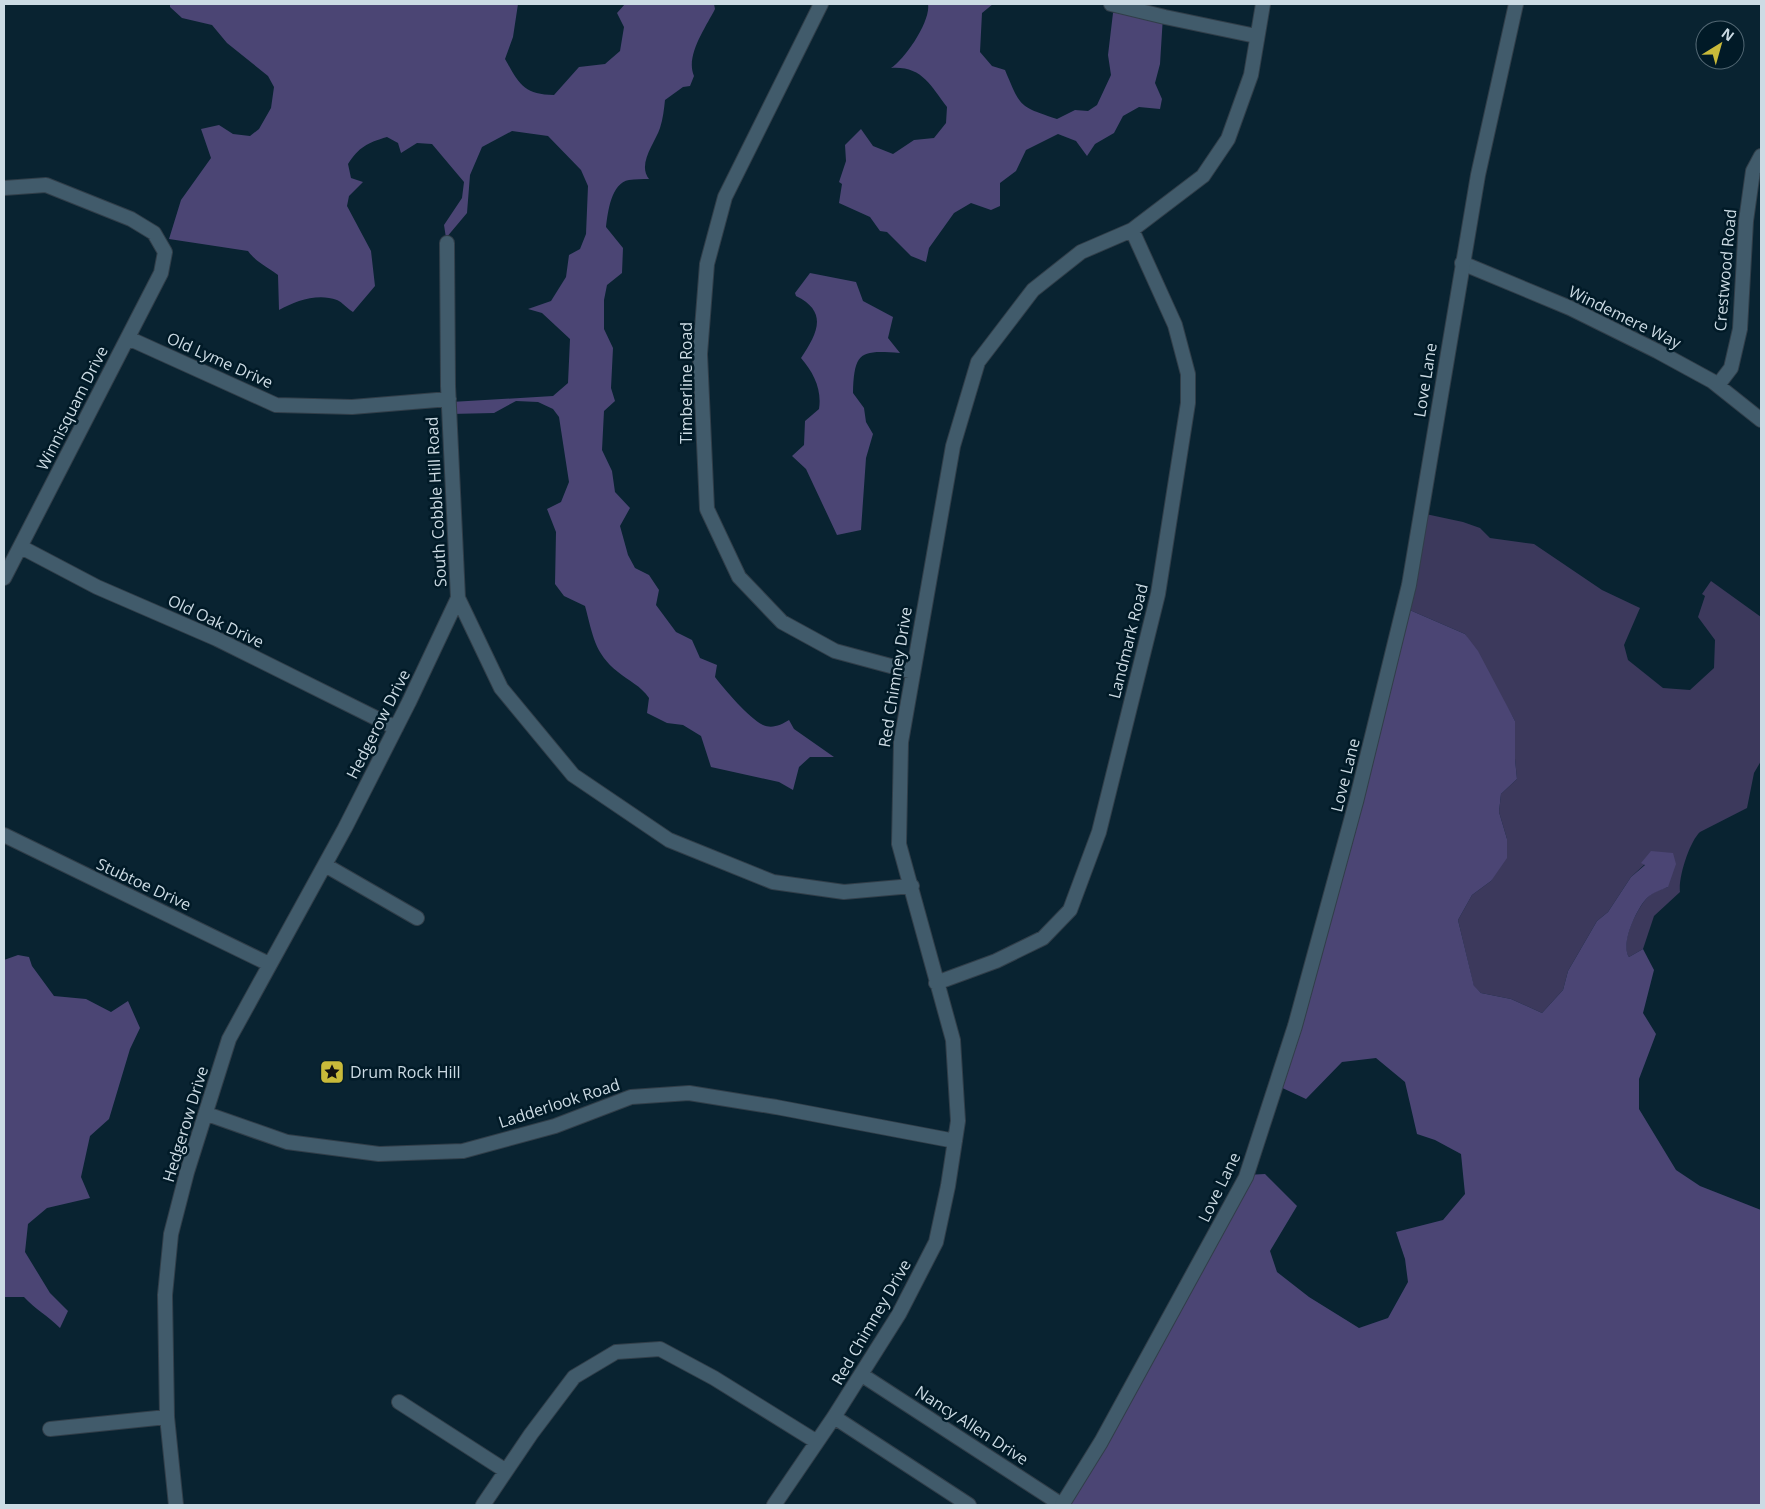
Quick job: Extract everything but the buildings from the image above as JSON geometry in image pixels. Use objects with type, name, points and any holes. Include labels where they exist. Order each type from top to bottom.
[{"type":"street","name":"Timberline Road","points":[[821,4],[725,197],[707,264],[700,354],[707,509],[739,577],[782,622],[835,651],[913,672]]},
{"type":"street","points":[[1111,4],[1256,36]]},
{"type":"street","name":"Red Chimney Drive","points":[[774,1505],[862,1375],[899,1314],[936,1242],[955,1141],[958,1121],[952,1040],[912,886],[899,844],[901,742],[954,446],[978,362],[1033,290],[1081,252],[1132,230],[1203,176],[1228,138],[1251,75],[1262,4]]},
{"type":"street","name":"Love Lane","points":[[1062,1505],[1101,1442],[1246,1178],[1286,1054],[1356,802],[1409,585],[1478,176],[1516,4]]},
{"type":"street","name":"Crestwood Road","points":[[1718,385],[1731,368],[1740,329],[1746,221],[1753,171],[1761,156]]},
{"type":"street","name":"Winnisquam Drive","points":[[4,188],[46,185],[131,218],[154,234],[164,252],[161,273],[4,578]]},
{"type":"street","name":"Landmark Road","points":[[936,983],[996,961],[1043,938],[1070,910],[1099,832],[1158,594],[1188,403],[1188,374],[1175,324],[1132,230]]},
{"type":"street","name":"South Cobble Hill Road","points":[[447,243],[449,399],[458,598],[501,688],[573,775],[669,840],[773,882],[844,892],[912,886]]},
{"type":"street","name":"Windemere Way","points":[[1462,263],[1570,308],[1658,351],[1718,385],[1761,420]]},
{"type":"street","name":"Old Lyme Drive","points":[[128,338],[276,405],[352,407],[449,399]]},
{"type":"street","name":"Old Oak Drive","points":[[21,547],[97,587],[217,640],[396,728]]},
{"type":"street","name":"Hedgerow Drive","points":[[176,1505],[167,1417],[165,1295],[171,1234],[229,1039],[325,865],[396,728],[458,598]]},
{"type":"street","name":"Stubtoe Drive","points":[[4,836],[269,964]]},
{"type":"street","points":[[325,865],[417,918]]},
{"type":"street","name":"Ladderlook Road","points":[[207,1114],[287,1142],[379,1154],[463,1151],[554,1126],[631,1097],[689,1093],[776,1107],[955,1141]]},
{"type":"street","points":[[483,1505],[574,1378],[616,1352],[660,1349],[714,1378],[818,1442]]},
{"type":"street","name":"Nancy Allen Drive","points":[[862,1375],[1062,1505]]},
{"type":"street","points":[[399,1402],[506,1471]]},
{"type":"street","points":[[50,1429],[167,1417]]},
{"type":"street","points":[[834,1417],[969,1505]]},
{"type":"shaded area","points":[[170,4],[518,4],[513,37],[505,59],[514,75],[529,90],[536,93],[554,95],[579,67],[605,64],[620,51],[624,27],[617,13],[625,4],[714,4],[715,9],[694,51],[692,68],[694,76],[690,86],[683,87],[665,100],[660,128],[646,160],[645,167],[649,179],[623,182],[614,192],[609,206],[606,227],[623,248],[622,273],[607,285],[604,300],[604,329],[613,348],[611,388],[615,401],[604,411],[602,450],[612,471],[615,492],[630,508],[620,526],[628,555],[635,568],[649,575],[659,590],[656,605],[676,632],[692,640],[700,658],[717,665],[715,677],[737,703],[757,721],[766,726],[773,726],[780,725],[789,720],[794,729],[834,757],[810,757],[799,767],[793,790],[779,782],[711,767],[701,736],[683,725],[667,723],[647,713],[649,698],[646,694],[610,665],[599,650],[585,606],[564,596],[555,584],[556,532],[547,509],[561,502],[569,482],[559,417],[553,409],[538,402],[516,401],[494,413],[450,414],[451,402],[553,396],[568,383],[570,339],[542,313],[528,309],[551,301],[566,277],[569,255],[580,249],[586,234],[588,186],[581,170],[548,136],[512,131],[482,147],[470,175],[467,213],[446,238],[444,225],[462,198],[464,182],[432,144],[417,143],[401,153],[398,143],[387,137],[374,141],[356,153],[348,164],[351,178],[363,182],[349,196],[347,206],[371,251],[375,286],[353,312],[337,300],[322,297],[300,301],[279,310],[278,275],[258,261],[248,251],[169,239],[181,200],[211,158],[201,129],[219,125],[233,134],[250,136],[259,129],[271,108],[274,87],[268,76],[227,43],[212,25],[182,18],[170,7]]},
{"type":"shaded area","points":[[928,4],[993,4],[982,13],[980,52],[992,66],[1005,70],[1018,99],[1023,104],[1028,108],[1057,119],[1075,110],[1088,111],[1097,105],[1111,75],[1108,55],[1113,13],[1117,10],[1163,16],[1160,64],[1155,83],[1162,99],[1160,109],[1139,107],[1123,116],[1114,133],[1095,144],[1087,156],[1076,141],[1058,134],[1026,150],[1016,171],[1000,183],[1000,206],[991,210],[971,203],[954,213],[929,248],[926,262],[911,256],[887,232],[880,231],[870,217],[839,203],[842,184],[839,182],[846,161],[845,145],[861,129],[873,146],[893,154],[914,140],[934,138],[946,123],[947,107],[924,78],[910,70],[891,68],[903,57],[916,39],[925,20]]},
{"type":"shaded area","points":[[810,273],[856,282],[863,301],[893,317],[888,338],[900,353],[868,353],[862,356],[855,369],[853,393],[864,408],[866,422],[873,434],[866,458],[861,530],[837,535],[806,469],[792,456],[804,445],[805,421],[819,409],[820,402],[816,382],[801,358],[815,332],[816,316],[813,309],[796,296],[795,293]]},
{"type":"shaded area","points":[[1421,513],[1463,522],[1480,528],[1490,538],[1534,544],[1602,590],[1640,608],[1624,645],[1628,660],[1663,688],[1690,690],[1714,668],[1715,640],[1698,617],[1705,596],[1702,594],[1711,581],[1761,617],[1761,761],[1754,773],[1747,808],[1700,832],[1696,837],[1683,869],[1680,892],[1654,916],[1643,949],[1629,957],[1626,943],[1631,925],[1640,907],[1650,895],[1668,887],[1645,864],[1631,877],[1608,912],[1597,921],[1568,971],[1563,990],[1542,1013],[1511,999],[1481,993],[1474,987],[1458,920],[1472,895],[1491,881],[1507,839],[1499,812],[1501,794],[1517,779],[1515,721],[1465,634],[1405,608]]},
{"type":"shaded area","points":[[1405,608],[1465,634],[1478,651],[1515,721],[1517,779],[1501,794],[1499,812],[1507,839],[1507,858],[1491,881],[1472,895],[1458,920],[1474,986],[1481,993],[1511,999],[1542,1013],[1563,990],[1568,971],[1597,921],[1608,912],[1631,877],[1645,865],[1641,863],[1651,851],[1673,853],[1676,864],[1668,887],[1657,891],[1647,898],[1635,918],[1628,935],[1627,951],[1629,957],[1643,949],[1654,970],[1643,1013],[1656,1034],[1639,1079],[1639,1109],[1676,1170],[1700,1186],[1761,1210],[1761,1505],[1061,1505],[1246,1175],[1265,1174],[1297,1206],[1270,1251],[1277,1272],[1309,1297],[1359,1328],[1388,1318],[1408,1282],[1405,1259],[1396,1232],[1443,1220],[1465,1194],[1461,1154],[1435,1140],[1417,1134],[1405,1082],[1376,1058],[1342,1062],[1306,1099],[1276,1085]]},
{"type":"shaded area","points":[[18,955],[29,957],[32,966],[54,996],[86,999],[111,1012],[128,1001],[140,1028],[130,1049],[109,1119],[90,1136],[81,1177],[90,1198],[47,1208],[28,1224],[25,1252],[50,1293],[68,1311],[60,1328],[24,1297],[4,1297],[4,960]]},
{"type":"place","name":"Drum Rock Hill","points":[[332,1072]]}]
